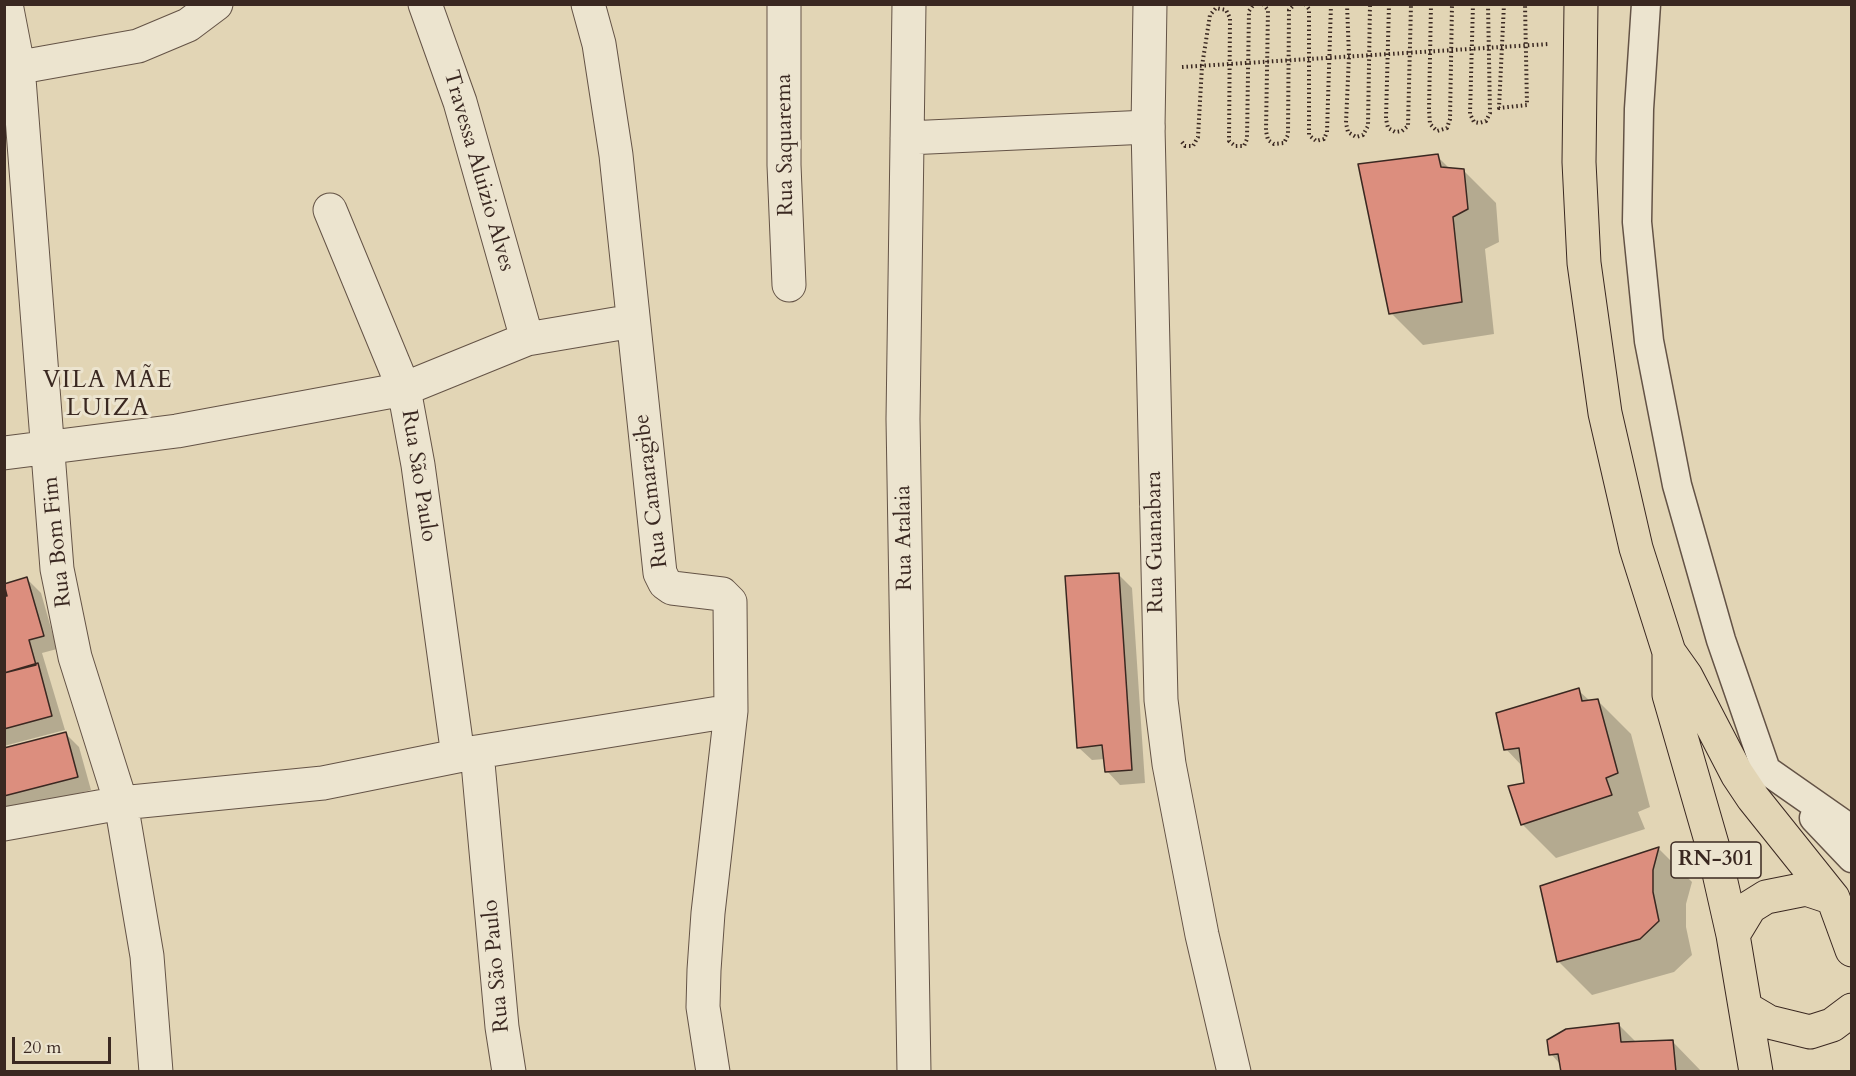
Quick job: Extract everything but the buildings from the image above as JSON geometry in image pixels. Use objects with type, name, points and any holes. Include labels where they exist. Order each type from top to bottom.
[{"type":"main road","points":[[1581,4],[1580,205],[1584,263],[1605,413],[1636,548],[1669,652]]},
{"type":"main road","name":"RN-301","points":[[1669,652],[1686,676],[1737,774],[1753,798],[1833,898],[1851,950]]},
{"type":"main road","name":"RN-301","points":[[1669,652],[1669,695],[1714,851],[1733,935],[1756,1071]]},
{"type":"main road","points":[[1733,935],[1750,907],[1766,897],[1806,889],[1833,898]]},
{"type":"main road","points":[[1747,1009],[1769,1022],[1810,1032],[1832,1025],[1851,1010]]},
{"type":"street","name":"Rua Bom Fim","points":[[6,4],[48,446],[57,569],[65,614],[121,803],[147,956],[156,1071]]},
{"type":"street","points":[[11,68],[138,46],[188,25],[216,4]]},
{"type":"street","name":"Travessa Aluizio Alves","points":[[425,4],[460,102],[527,339]]},
{"type":"street","name":"Rua Camaragibe","points":[[588,4],[599,44],[616,155],[660,573],[664,583],[672,588],[722,594],[730,602],[731,711],[708,913],[704,970],[703,1007],[714,1071]]},
{"type":"street","name":"Rua Saquarema","points":[[784,4],[784,165],[789,285]]},
{"type":"street","name":"Rua Atalaia","points":[[909,4],[903,419],[914,1071]]},
{"type":"street","name":"Rua Guanabara","points":[[1150,4],[1148,127],[1161,700],[1169,764],[1202,935],[1234,1071]]},
{"type":"street","points":[[1646,4],[1639,109],[1637,222],[1649,341],[1677,485],[1721,640],[1766,770],[1851,858]]},
{"type":"street","points":[[907,138],[1148,127]]},
{"type":"street","name":"Rua São Paulo","points":[[330,210],[404,389],[468,754],[509,1071]]},
{"type":"street","points":[[4,453],[177,431],[404,389],[527,339],[633,321]]},
{"type":"street","points":[[4,824],[121,803],[323,783],[468,754],[731,711]]},
{"type":"street","points":[[1766,770],[1851,830]]},
{"type":"path","points":[[1180,141],[1185,146],[1193,146],[1198,137],[1202,66],[1210,15],[1216,8],[1226,10],[1230,18],[1229,141],[1235,146],[1244,146],[1247,139],[1249,11],[1254,4]]},
{"type":"path","points":[[1263,4],[1268,10],[1266,131],[1268,140],[1274,144],[1284,143],[1288,135],[1289,10],[1295,4]]},
{"type":"path","points":[[1305,4],[1309,9],[1309,135],[1316,141],[1324,139],[1327,132],[1331,4]]},
{"type":"path","points":[[1347,4],[1349,56],[1346,123],[1348,132],[1356,137],[1363,135],[1368,126],[1370,4]]},
{"type":"path","points":[[1389,4],[1386,119],[1388,128],[1395,132],[1402,131],[1408,126],[1411,4]]},
{"type":"path","points":[[1431,4],[1429,110],[1430,124],[1437,131],[1447,128],[1450,119],[1452,4]]},
{"type":"path","points":[[1473,4],[1470,114],[1474,122],[1479,123],[1486,121],[1490,112],[1488,4]]},
{"type":"path","points":[[1504,4],[1499,108],[1527,105],[1525,4]]},
{"type":"path","points":[[1149,69],[1580,42]]},
{"type":"path","points":[[1181,68],[1181,78]]},
{"type":"district","name":"VILA MÃE LUIZA","points":[[108,395]]}]
